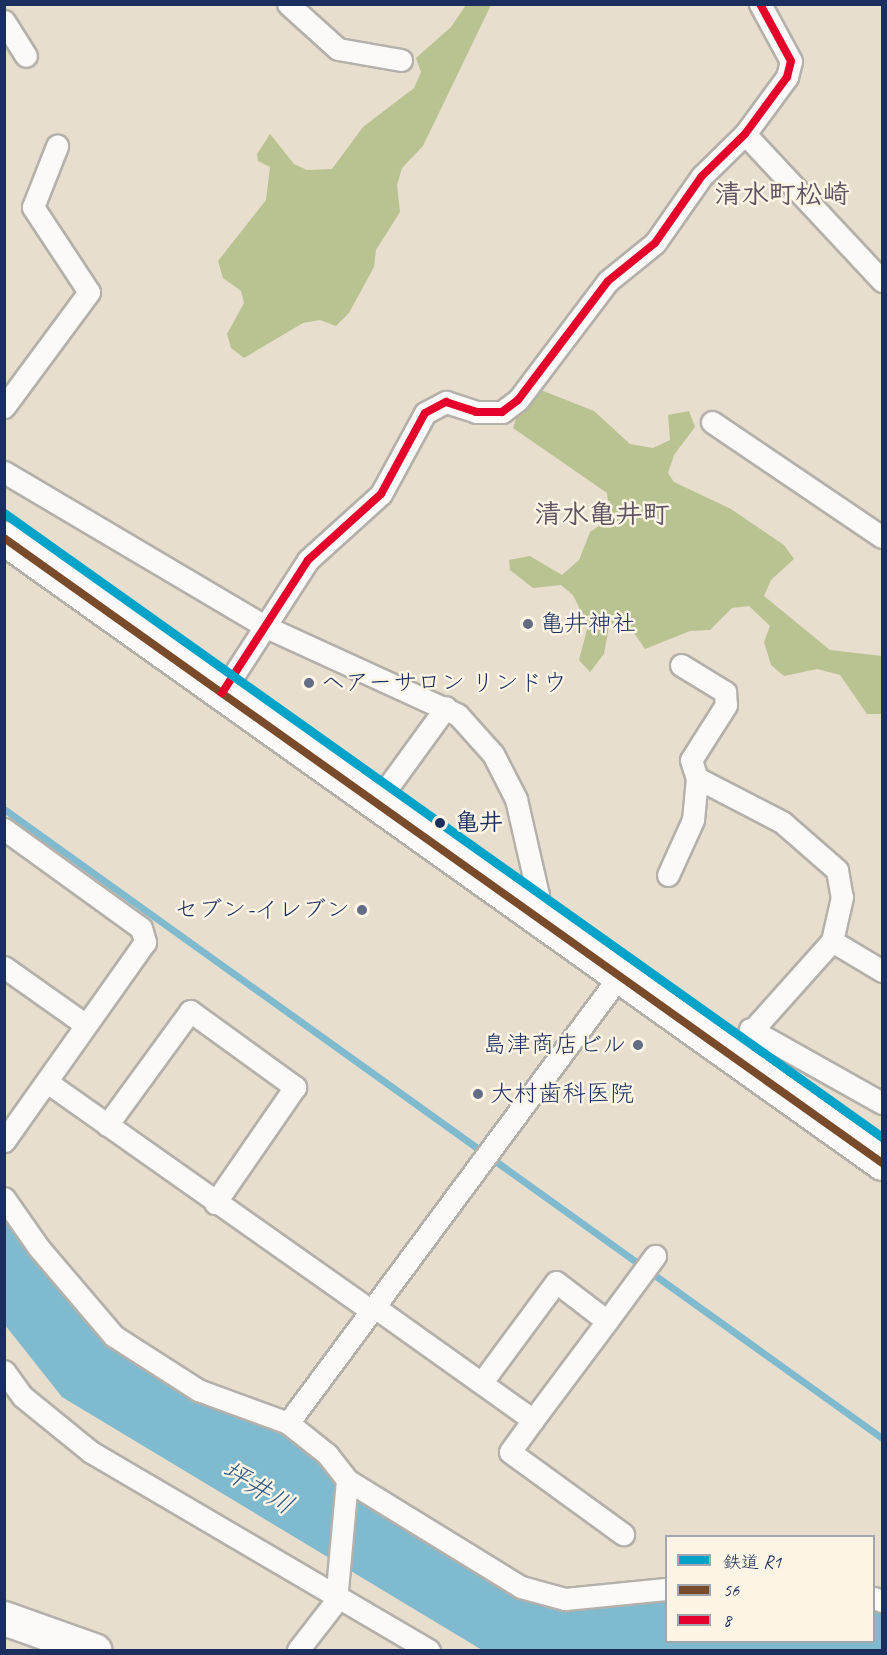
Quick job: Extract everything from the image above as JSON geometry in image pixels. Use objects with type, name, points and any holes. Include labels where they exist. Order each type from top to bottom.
[{"type":"main road","points":[[4,538],[621,974],[882,1163]]},
{"type":"main road","points":[[4,1618],[94,1650]]},
{"type":"street","points":[[288,4],[338,49],[400,60]]},
{"type":"street","points":[[222,693],[308,560],[381,494],[425,413],[447,402],[476,412],[502,412],[518,400],[608,281],[655,243],[702,176],[745,134],[786,77],[791,61],[760,4]]},
{"type":"street","points":[[4,21],[26,56]]},
{"type":"street","points":[[745,134],[882,281]]},
{"type":"street","points":[[4,407],[88,292],[33,207],[57,146]]},
{"type":"street","points":[[712,422],[882,537]]},
{"type":"street","points":[[4,472],[264,626],[446,707],[493,754],[516,799],[538,895],[531,911]]},
{"type":"street","points":[[668,875],[693,820],[697,778],[691,760],[726,705],[725,692],[681,666]]},
{"type":"street","points":[[377,802],[446,707]]},
{"type":"street","points":[[697,778],[782,822],[837,870],[842,897],[832,941],[750,1029],[731,1054]]},
{"type":"street","points":[[4,829],[141,928],[145,942],[4,1141]]},
{"type":"street","points":[[832,941],[882,971]]},
{"type":"street","points":[[4,967],[86,1025]]},
{"type":"street","points":[[288,1423],[375,1310],[621,974]]},
{"type":"street","points":[[107,1125],[190,1011],[295,1087],[215,1203]]},
{"type":"street","points":[[750,1029],[882,1103]]},
{"type":"street","points":[[47,1082],[215,1203],[482,1382],[533,1420]]},
{"type":"street","points":[[4,1198],[39,1248],[114,1336],[198,1390],[288,1423],[327,1454],[347,1487],[521,1587],[565,1599],[665,1589]]},
{"type":"street","points":[[623,1534],[510,1452],[655,1256]]},
{"type":"street","points":[[482,1382],[556,1282],[606,1321]]},
{"type":"street","points":[[4,1371],[22,1396],[91,1452],[338,1591],[429,1650]]},
{"type":"street","points":[[298,1650],[338,1591],[347,1487]]},
{"type":"green space","points":[[466,5],[491,5],[423,146],[402,168],[397,185],[400,212],[376,250],[374,267],[349,313],[336,326],[320,320],[303,323],[244,358],[231,348],[227,334],[244,303],[241,291],[223,278],[218,261],[266,200],[270,167],[258,161],[257,154],[270,134],[294,164],[307,170],[332,169],[363,127],[414,88],[421,72],[416,58],[451,27]]},
{"type":"green space","points":[[541,390],[594,411],[630,444],[653,448],[670,440],[668,415],[689,411],[695,427],[674,455],[668,473],[674,482],[731,509],[784,545],[794,559],[771,580],[764,596],[830,650],[882,656],[882,714],[867,714],[840,675],[817,669],[784,676],[771,665],[764,642],[770,626],[749,606],[732,608],[710,630],[690,631],[645,649],[623,617],[609,627],[604,654],[590,672],[579,660],[588,626],[573,595],[561,585],[533,588],[510,570],[509,560],[530,556],[562,575],[579,560],[590,532],[610,518],[607,493],[513,428],[519,410]]},
{"type":"water","name":"坪井川","points":[[4,1213],[109,1342],[159,1379],[290,1434],[392,1521],[519,1593],[564,1606],[605,1608],[665,1599],[665,1643],[875,1643],[875,1608],[882,1611],[882,1650],[482,1650],[62,1397],[5,1325]]},
{"type":"waterway","points":[[4,809],[882,1438]]},
{"type":"rail line","name":"R1","points":[[4,513],[882,1137]]},
{"type":"transit line","name":"8","points":[[222,693],[308,560],[381,494],[425,413],[446,402],[476,412],[502,412],[518,400],[608,281],[655,243],[702,176],[745,134],[787,77],[791,61],[760,4]]},
{"type":"transit line","name":"56","points":[[4,538],[882,1163]]},
{"type":"place","name":"亀井神社","points":[[528,624]]},
{"type":"place","name":"ヘアーサロン リンドウ","points":[[309,683]]},
{"type":"place","name":"亀井","points":[[440,823]]},
{"type":"place","name":"セブン-イレブン","points":[[362,910]]},
{"type":"place","name":"島津商店ビル","points":[[638,1045]]},
{"type":"place","name":"大村歯科医院","points":[[478,1094]]},
{"type":"district","name":"清水町松崎","points":[[782,195]]},
{"type":"district","name":"清水亀井町","points":[[602,515]]}]
